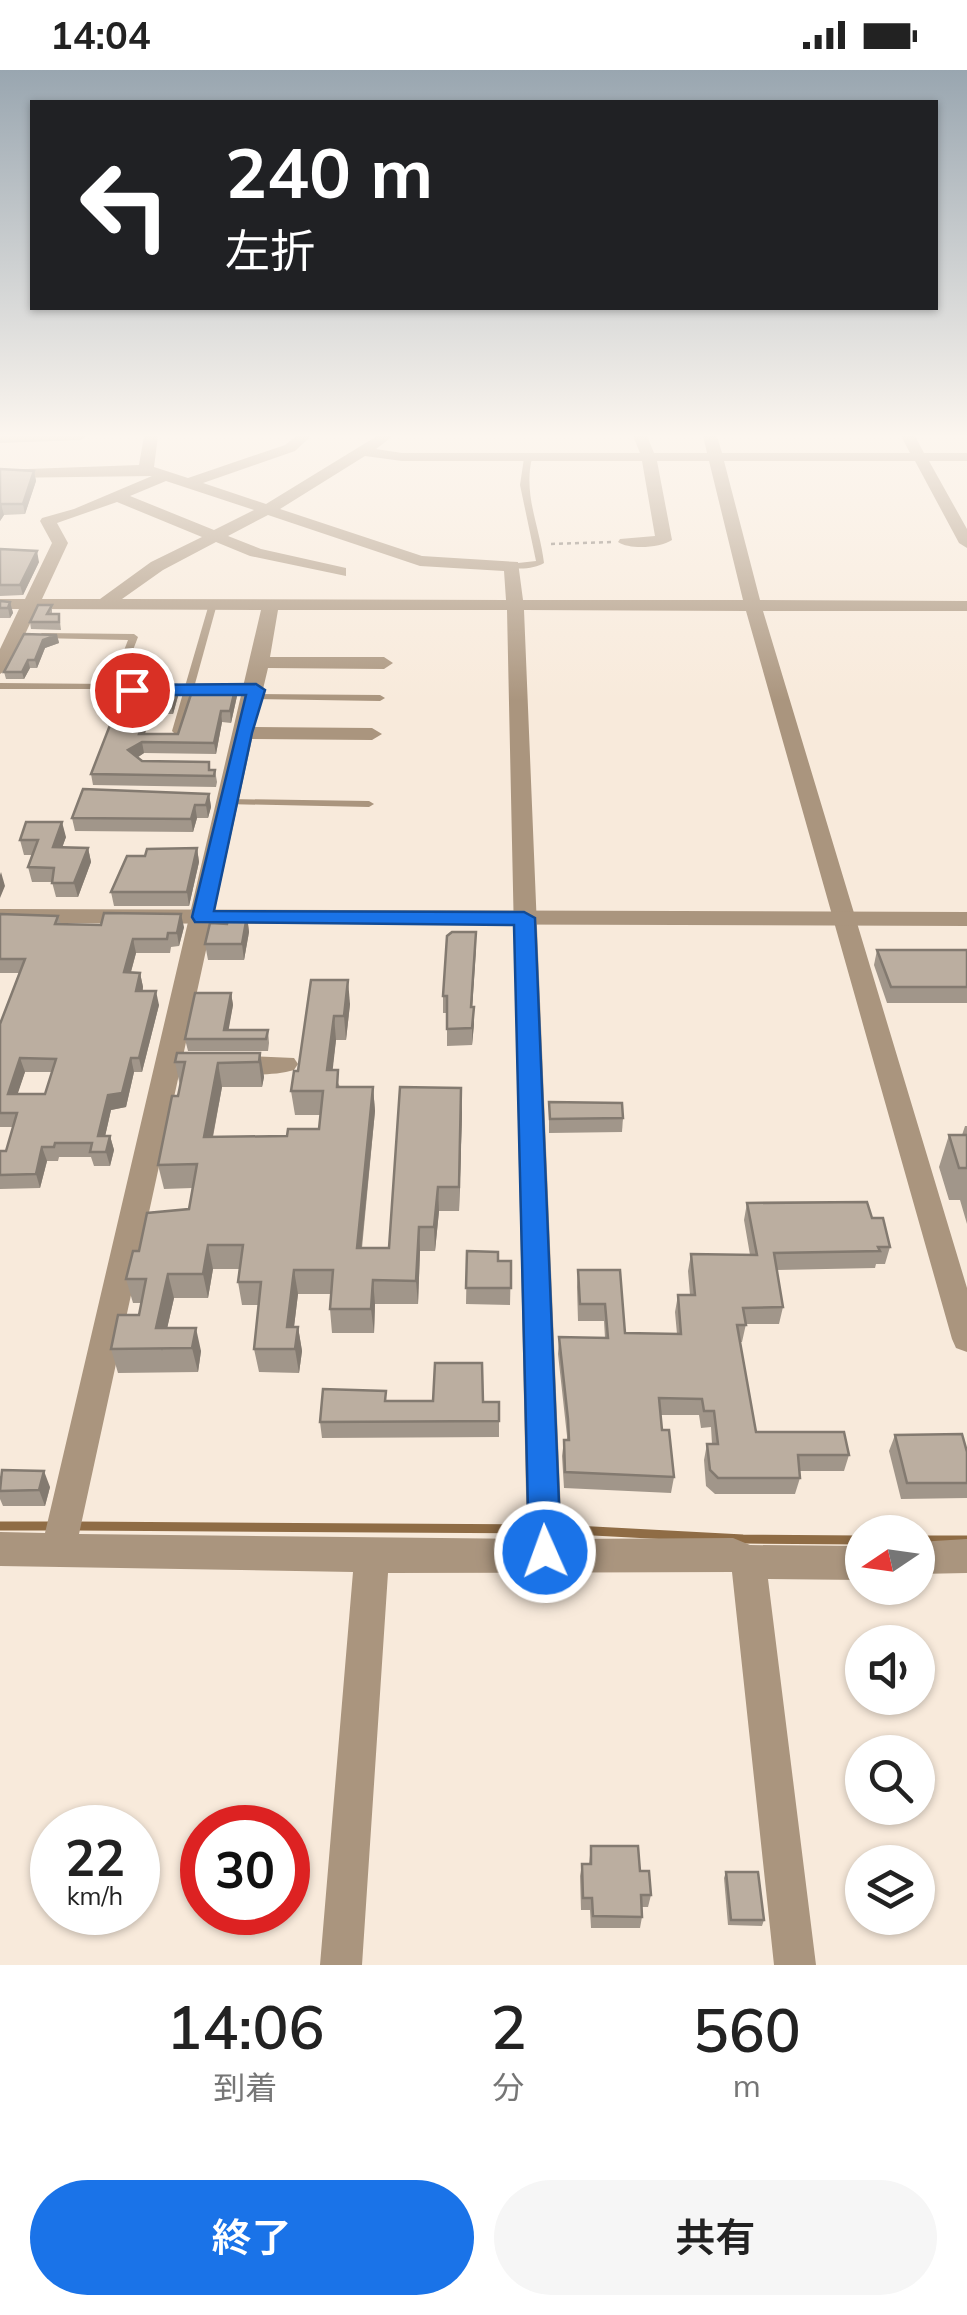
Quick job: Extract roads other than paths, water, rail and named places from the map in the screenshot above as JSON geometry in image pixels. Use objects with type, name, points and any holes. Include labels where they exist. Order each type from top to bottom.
[{"type":"street","points":[[0,668],[56,553],[60,538],[50,524]]},
{"type":"street","points":[[188,524],[256,552],[340,572]]},
{"type":"street","points":[[104,604],[157,566],[236,524]]},
{"type":"street","points":[[315,524],[420,561],[512,566],[545,1552]]},
{"type":"street","points":[[626,542],[664,540],[661,524]]},
{"type":"street","points":[[733,524],[967,1338]]},
{"type":"street","points":[[308,604],[365,541]]},
{"type":"street","points":[[37,553],[56,553]]},
{"type":"street","points":[[0,604],[967,606]]},
{"type":"street","points":[[58,1550],[188,1064],[202,917],[227,764],[243,733],[271,604]]},
{"type":"street","points":[[258,662],[384,662]]},
{"type":"street","points":[[243,733],[372,734]]},
{"type":"street","points":[[0,916],[967,918]]},
{"type":"street","points":[[188,1064],[285,1064]]},
{"type":"street","points":[[0,1549],[372,1556],[545,1552],[845,1563]]},
{"type":"street","points":[[341,1965],[372,1556]]},
{"type":"street","points":[[935,1557],[967,1556]]},
{"type":"street","points":[[748,1562],[795,1965]]},
{"type":"lane","points":[[512,566],[540,563],[534,524]]},
{"type":"lane","points":[[177,730],[213,604]]},
{"type":"lane","points":[[0,686],[114,686],[134,637],[15,636]]},
{"type":"lane","points":[[170,691],[205,690]]},
{"type":"lane","points":[[250,692],[380,698]]},
{"type":"lane","points":[[223,798],[369,804]]},
{"type":"waterway","points":[[0,1526],[54,1526]]},
{"type":"waterway","points":[[76,1526],[534,1529]]},
{"type":"waterway","points":[[556,1529],[845,1540]]},
{"type":"waterway","points":[[935,1540],[967,1540]]}]
